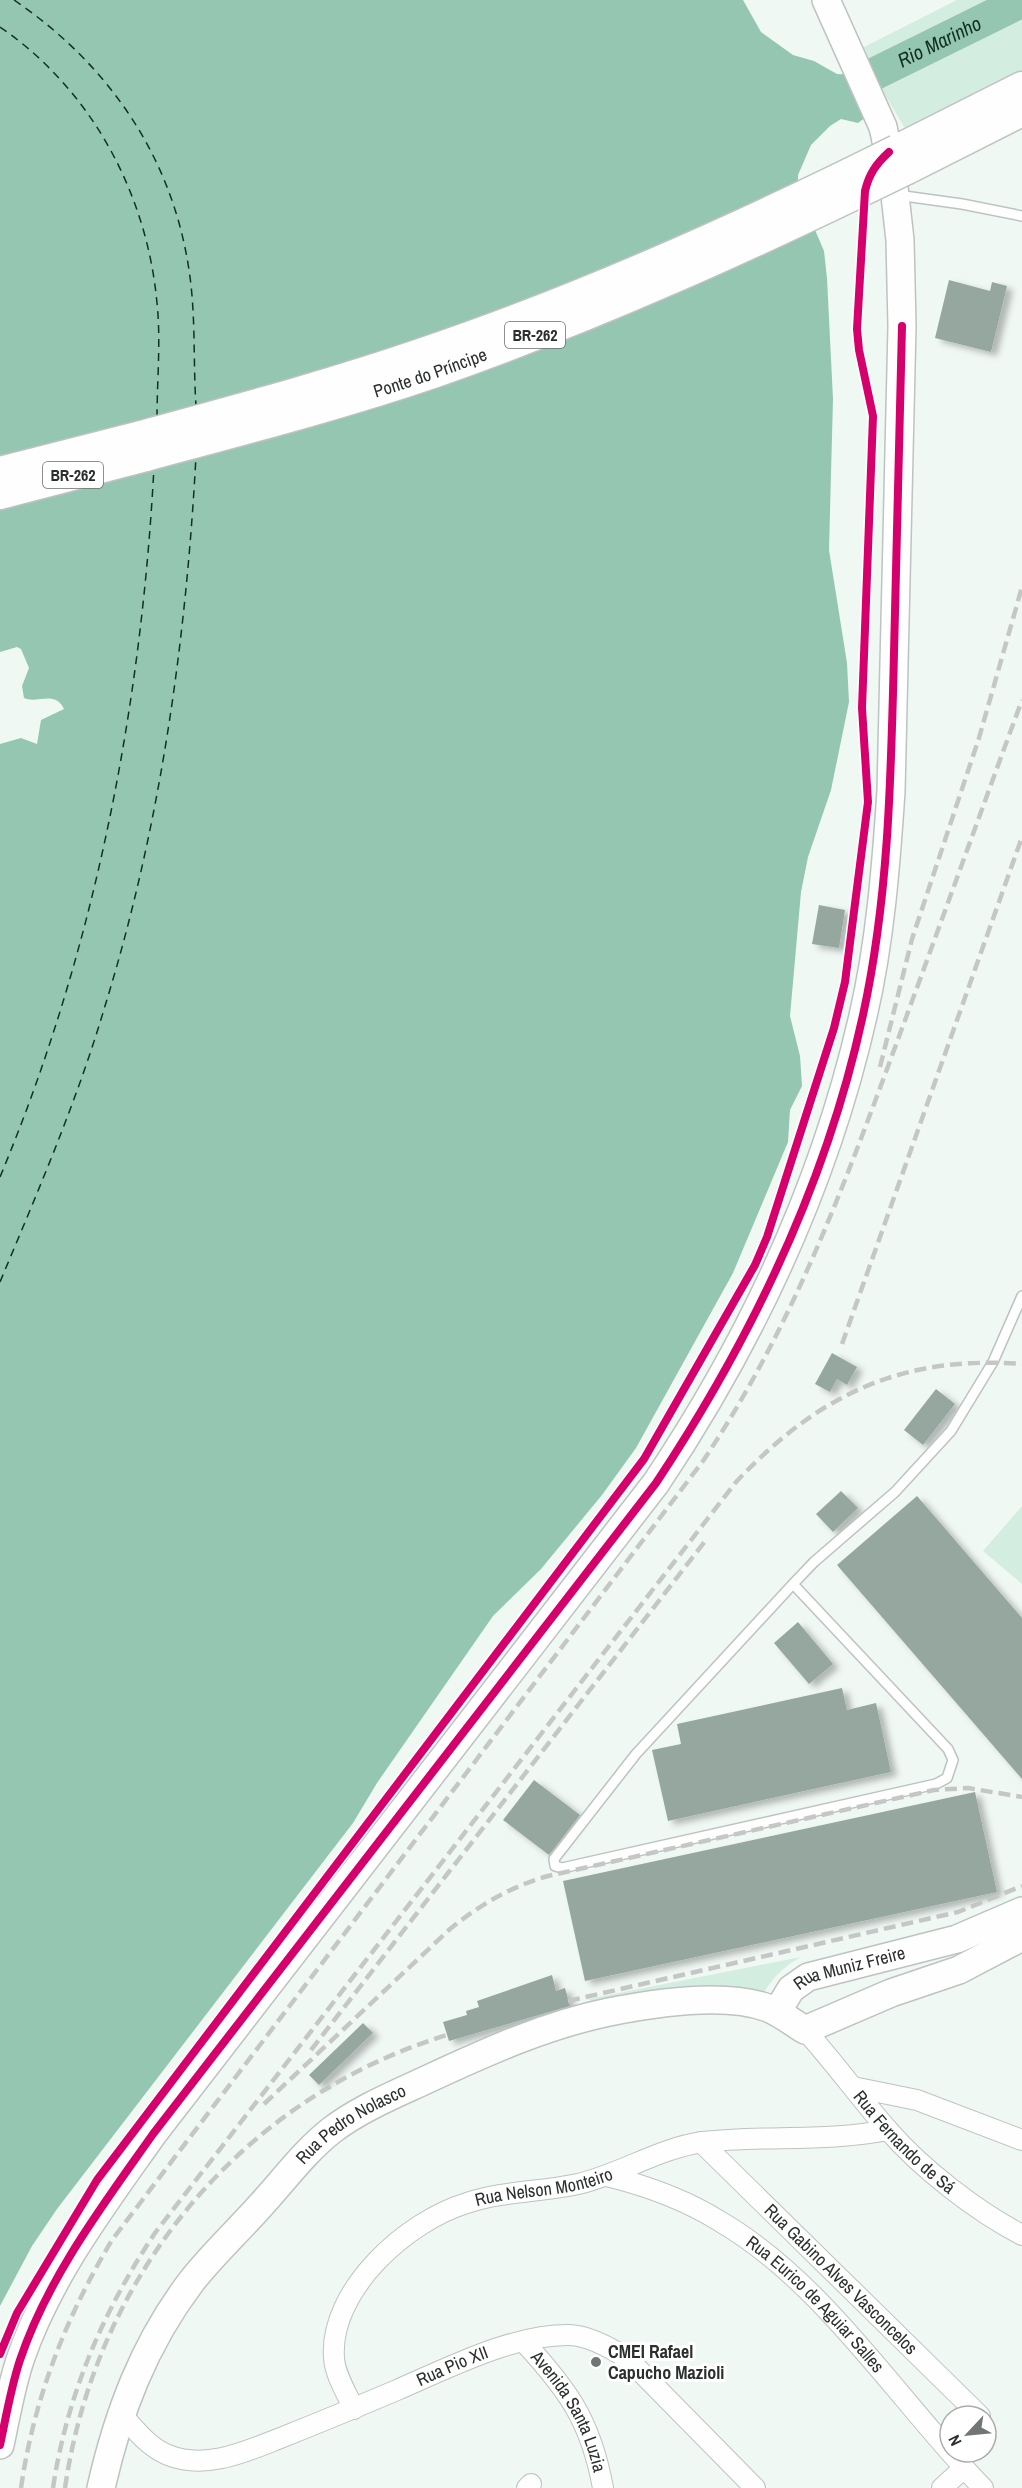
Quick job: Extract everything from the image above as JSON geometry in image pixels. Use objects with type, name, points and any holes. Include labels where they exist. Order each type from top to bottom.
[{"type":"main road","points":[[896,160],[1022,87]]},
{"type":"main road","name":"BR-262","points":[[896,160],[975,135],[1022,113]]},
{"type":"main road","name":"Ponte do Príncipe","points":[[0,472],[280,398],[467,338],[706,242],[896,160]]},
{"type":"main road","name":"Ponte do Príncipe","points":[[0,494],[286,419],[453,365],[705,265],[896,160]]},
{"type":"street","points":[[0,2445],[19,2361],[47,2296],[70,2257],[153,2134],[656,1483],[685,1440],[742,1339],[791,1235],[833,1125],[863,1015],[882,901],[891,791],[901,350],[900,240],[896,160],[826,0]]},
{"type":"street","name":"Rua Muniz Freire","points":[[1022,1911],[957,1939],[808,1977],[791,1989],[777,2012],[805,2030],[891,1993],[960,1970],[1022,1937]]},
{"type":"street","name":"Rua Pedro Nolasco","points":[[101,2488],[121,2414],[150,2344],[192,2282],[316,2144],[352,2116],[466,2061],[533,2034],[593,2016],[647,2006],[710,2001],[756,2005],[777,2012]]},
{"type":"street","name":"Rua Fernando de Sá","points":[[805,2030],[888,2130],[946,2183],[1022,2235]]},
{"type":"street","points":[[853,2086],[917,2100],[1022,2140]]},
{"type":"street","name":"Rua Nelson Monteiro","points":[[354,2409],[334,2359],[341,2317],[350,2296],[395,2244],[440,2213],[498,2194],[569,2186],[607,2176],[667,2151],[701,2142],[849,2135],[888,2130]]},
{"type":"street","name":"Rua Gabino Alves Vasconcelos","points":[[701,2142],[968,2404]]},
{"type":"street","name":"Rua Eurico de Aguiar Salles","points":[[607,2176],[678,2199],[723,2222],[775,2261],[836,2320],[938,2435]]},
{"type":"street","name":"Rua Pio XII","points":[[121,2414],[148,2443],[169,2455],[190,2460],[216,2460],[354,2409],[481,2354],[524,2342],[571,2335],[610,2348],[644,2374],[754,2488]]},
{"type":"street","name":"Avenida Santa Luzia","points":[[524,2342],[564,2388],[577,2409],[590,2434],[603,2488]]},
{"type":"street","points":[[942,2488],[957,2464]]},
{"type":"street","name":"Rua Eurico de Aguiar Salles","points":[[963,2464],[983,2488]]},
{"type":"lane","points":[[896,160],[962,204],[1022,216]]},
{"type":"lane","points":[[793,1584],[948,1749],[953,1760],[947,1778],[936,1784],[562,1868],[555,1866],[555,1859],[636,1755],[793,1584],[814,1562],[895,1492],[951,1431],[996,1357],[1022,1296]]},
{"type":"shaded area","points":[[0,0],[743,0],[761,32],[793,55],[814,61],[837,74],[852,75],[870,114],[858,123],[841,119],[830,126],[811,145],[798,175],[798,190],[824,251],[827,278],[833,399],[829,550],[847,663],[849,702],[831,790],[808,857],[801,892],[790,1016],[800,1056],[802,1086],[790,1110],[788,1142],[733,1273],[636,1448],[602,1495],[541,1569],[493,1616],[377,1783],[353,1823],[57,2209],[32,2246],[0,2306],[0,744],[21,738],[37,744],[41,720],[64,709],[56,700],[24,698],[22,686],[29,668],[21,649],[17,647],[0,652]]},
{"type":"shaded area","points":[[957,0],[1022,0],[1022,70],[906,130],[882,90],[862,48]]},
{"type":"shaded area","points":[[1022,1506],[1022,1584],[983,1551]]},
{"type":"shaded area","points":[[801,1957],[780,1972],[763,1994],[592,2003],[589,1999]]},
{"type":"building","points":[[949,280],[990,291],[992,282],[1007,286],[991,352],[935,338]]},
{"type":"building","points":[[819,905],[845,910],[839,948],[812,944]]},
{"type":"building","points":[[832,1353],[857,1367],[847,1385],[837,1379],[830,1392],[815,1384]]},
{"type":"building","points":[[936,1389],[955,1404],[923,1445],[904,1430]]},
{"type":"building","points":[[841,1491],[858,1508],[833,1532],[816,1514]]},
{"type":"building","points":[[917,1496],[1022,1618],[1022,1779],[837,1565]]},
{"type":"building","points":[[798,1622],[833,1664],[809,1684],[774,1643]]},
{"type":"building","points":[[842,1688],[847,1710],[876,1703],[891,1772],[668,1821],[652,1750],[681,1744],[677,1724]]},
{"type":"building","points":[[534,1780],[580,1815],[549,1855],[503,1820]]},
{"type":"building","points":[[975,1792],[997,1892],[585,1981],[563,1881]]},
{"type":"building","points":[[552,1975],[556,1991],[565,1988],[570,2006],[449,2041],[443,2022],[467,2015],[466,2011],[479,2007],[477,2001]]},
{"type":"building","points":[[363,2023],[373,2033],[319,2085],[309,2075]]},
{"type":"waterway","name":"Rio Marinho","points":[[856,83],[1022,1]]},
{"type":"ferry route","points":[[14,0],[48,25],[79,53],[106,83],[130,116],[151,151],[168,189],[180,228],[189,270],[193,304],[196,406]]},
{"type":"ferry route","points":[[0,27],[33,52],[62,81],[87,113],[109,148],[127,184],[141,223],[151,262],[157,303],[159,346],[157,418]]},
{"type":"ferry route","points":[[0,1282],[82,1076],[105,1006],[141,871],[155,803],[177,665],[196,456]]},
{"type":"ferry route","points":[[0,1177],[33,1092],[62,1005],[87,918],[107,829],[138,649],[148,558],[154,467]]},
{"type":"railway","points":[[880,1067],[912,939],[979,738],[1022,587]]},
{"type":"railway","points":[[21,2488],[34,2422],[54,2359],[80,2299],[112,2240],[703,1461],[735,1411],[789,1309],[835,1205],[1022,700]]},
{"type":"railway","points":[[842,1344],[1022,837]]},
{"type":"railway","points":[[53,2488],[68,2420],[90,2355],[119,2293],[155,2233],[736,1482],[798,1426],[831,1404],[864,1387],[900,1374],[938,1366],[978,1363],[1022,1364]]},
{"type":"railway","points":[[311,2050],[706,1540]]},
{"type":"railway","points":[[264,2104],[450,1929],[485,1904],[521,1885],[548,1876],[934,1790],[968,1788],[1022,1797]]},
{"type":"railway","points":[[568,2001],[958,1912],[1022,1886]]},
{"type":"railway","points":[[65,2488],[82,2410],[109,2336],[145,2268],[190,2205],[244,2150],[305,2102],[373,2064],[447,2035]]},
{"type":"cycle path","points":[[0,2354],[17,2313],[97,2180],[644,1459],[755,1265],[767,1237],[834,1028],[845,982],[868,802],[862,708],[873,416],[859,350],[857,329],[865,191],[874,170],[889,152]]},
{"type":"cycle path","points":[[0,2445],[20,2360],[46,2300],[78,2242],[153,2134],[656,1483],[723,1373],[781,1258],[829,1139],[848,1077],[872,970],[878,925],[887,835],[892,744],[902,326]]},
{"type":"place","name":"CMEI Rafael Capucho Mazioli","points":[[596,2362]]}]
